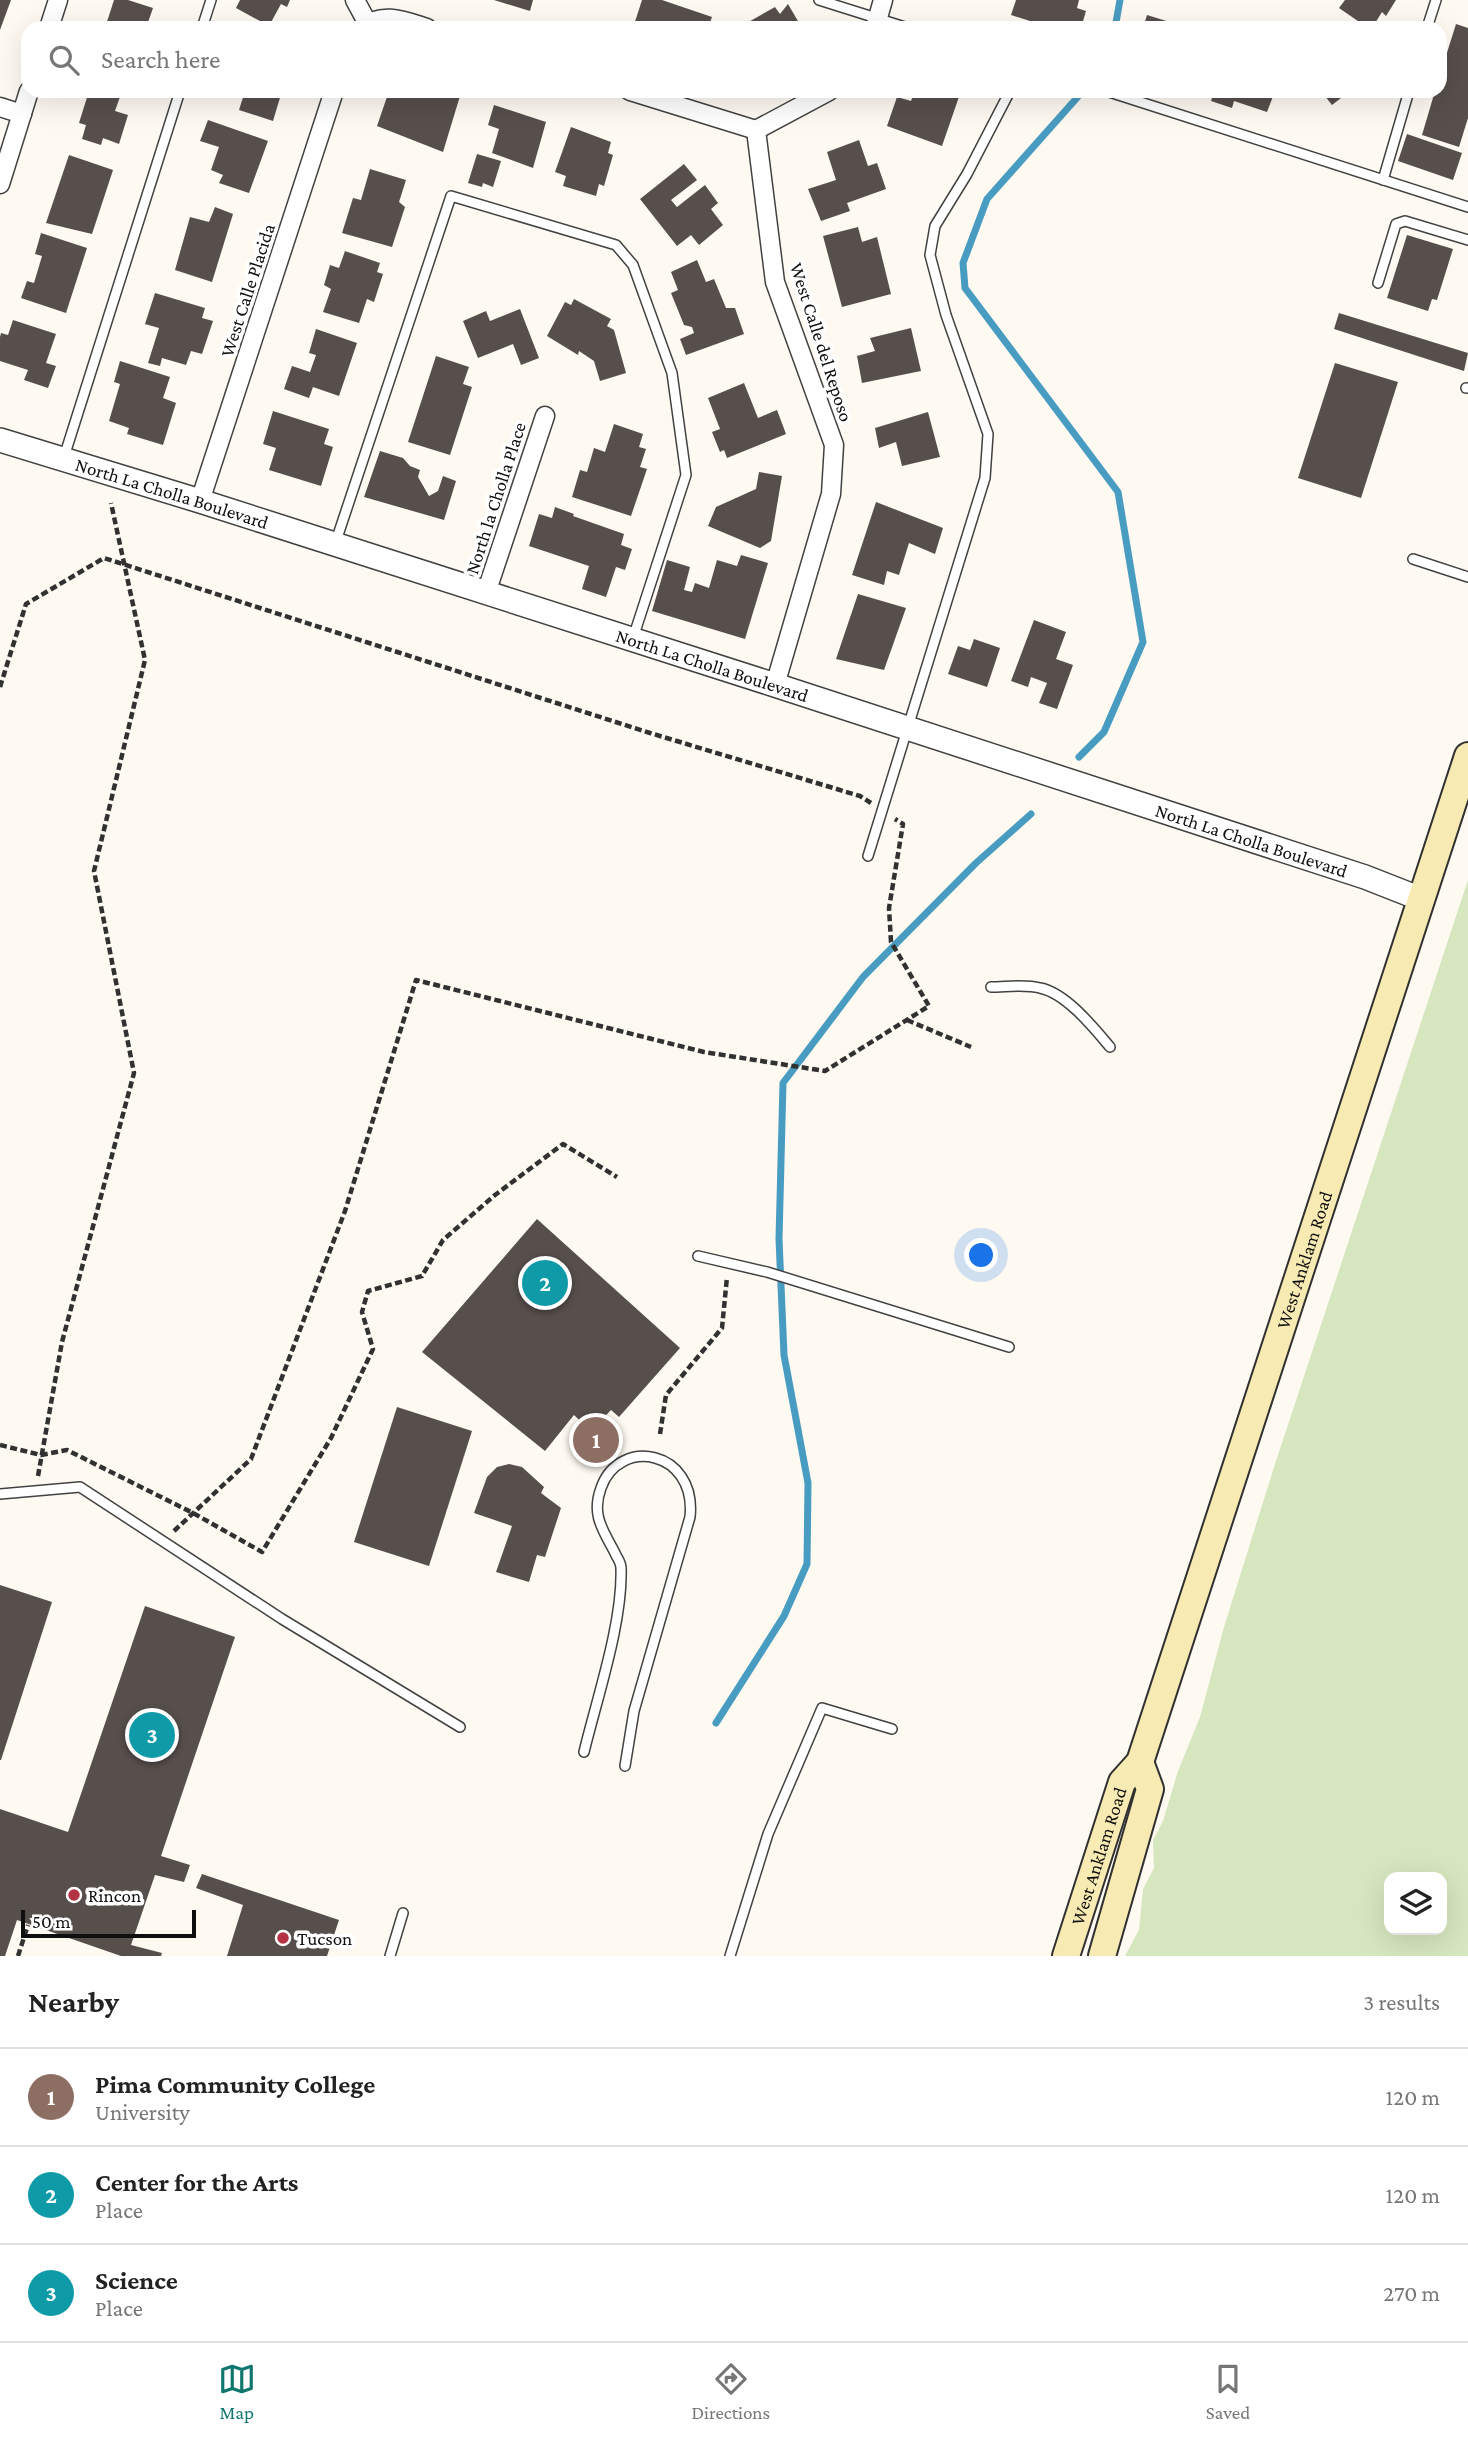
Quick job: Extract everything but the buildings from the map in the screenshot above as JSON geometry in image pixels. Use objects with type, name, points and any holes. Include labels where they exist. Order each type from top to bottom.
[{"type":"main road","name":"West Anklam Road","points":[[1066,1956],[1122,1782],[1140,1762],[1468,756]]},
{"type":"main road","name":"West Anklam Road","points":[[1102,1956],[1150,1789],[1140,1762]]},
{"type":"street","points":[[51,21],[58,0]]},
{"type":"street","points":[[355,0],[363,21]]},
{"type":"street","points":[[877,21],[883,0]]},
{"type":"street","points":[[377,21],[394,18],[404,21]]},
{"type":"street","points":[[0,184],[27,98]]},
{"type":"street","name":"West Calle Placida","points":[[200,501],[332,98]]},
{"type":"street","points":[[653,98],[756,130],[816,98]]},
{"type":"street","points":[[0,107],[22,114]]},
{"type":"street","name":"West Calle del Reposo","points":[[756,130],[775,282],[834,445],[831,494],[775,685]]},
{"type":"street","name":"North la Cholla Place","points":[[486,593],[545,416]]},
{"type":"street","name":"North La Cholla Boulevard","points":[[0,440],[200,501],[775,685],[1352,873],[1421,899]]},
{"type":"lane","points":[[204,21],[211,0]]},
{"type":"lane","points":[[819,0],[871,21]]},
{"type":"lane","points":[[1429,21],[1436,0]]},
{"type":"lane","points":[[63,459],[178,98]]},
{"type":"lane","points":[[868,856],[985,478],[988,434],[946,315],[930,255],[935,226],[967,174],[1006,98]]},
{"type":"lane","points":[[1128,98],[1468,207]]},
{"type":"lane","points":[[1383,180],[1407,98]]},
{"type":"lane","points":[[335,544],[451,196],[616,246],[633,265],[672,373],[686,475],[633,640]]},
{"type":"lane","points":[[1378,283],[1396,224],[1405,221],[1468,240]]},
{"type":"lane","points":[[1413,559],[1468,577]]},
{"type":"lane","points":[[991,987],[1041,988],[1063,1000],[1092,1025],[1110,1047]]},
{"type":"lane","points":[[698,1256],[767,1272],[1009,1347]]},
{"type":"lane","points":[[584,1752],[616,1618],[621,1565],[600,1525],[595,1507],[601,1485],[610,1472],[622,1462],[653,1457],[668,1462],[680,1473],[689,1486],[692,1502],[634,1711],[625,1766]]},
{"type":"lane","points":[[0,1493],[80,1487],[282,1619],[460,1727]]},
{"type":"lane","points":[[730,1956],[768,1834],[822,1707],[892,1729]]},
{"type":"lane","points":[[390,1956],[403,1913]]},
{"type":"path","points":[[35,1491],[62,1342],[134,1073],[94,871],[145,660],[111,503]]},
{"type":"path","points":[[0,687],[26,604],[104,558],[650,733],[860,796],[903,824],[889,908],[891,942],[929,1006],[825,1071],[704,1052],[416,980],[345,1211],[251,1459],[162,1541]]},
{"type":"path","points":[[907,1020],[971,1047]]},
{"type":"path","points":[[0,1445],[41,1455],[67,1450],[193,1513],[262,1552],[331,1438],[373,1349],[362,1312],[368,1291],[422,1276],[443,1240],[495,1195],[563,1144],[617,1177]]},
{"type":"path","points":[[660,1434],[666,1395],[722,1328],[728,1263]]},
{"type":"path","points":[[18,1956],[28,1924]]},
{"type":"green space","points":[[1468,880],[1468,1956],[1125,1956],[1139,1930],[1143,1889],[1154,1868],[1153,1840],[1163,1821],[1178,1771],[1200,1717],[1224,1627],[1275,1464]]},
{"type":"waterway","points":[[1116,21],[1120,0]]},
{"type":"waterway","points":[[1077,98],[987,199],[963,263],[965,288],[1118,492],[1143,642],[1104,732],[1079,757]]},
{"type":"waterway","points":[[716,1723],[784,1616],[807,1564],[808,1483],[784,1355],[779,1239],[783,1083],[863,977],[976,863],[1031,814]]},
{"type":"place","name":"Center for the Arts","points":[[545,1283]]},
{"type":"place","name":"Pima Community College","points":[[596,1440]]},
{"type":"place","name":"Science","points":[[152,1735]]},
{"type":"place","name":"Rincon","points":[[74,1895]]},
{"type":"place","name":"Tucson","points":[[283,1938]]}]
